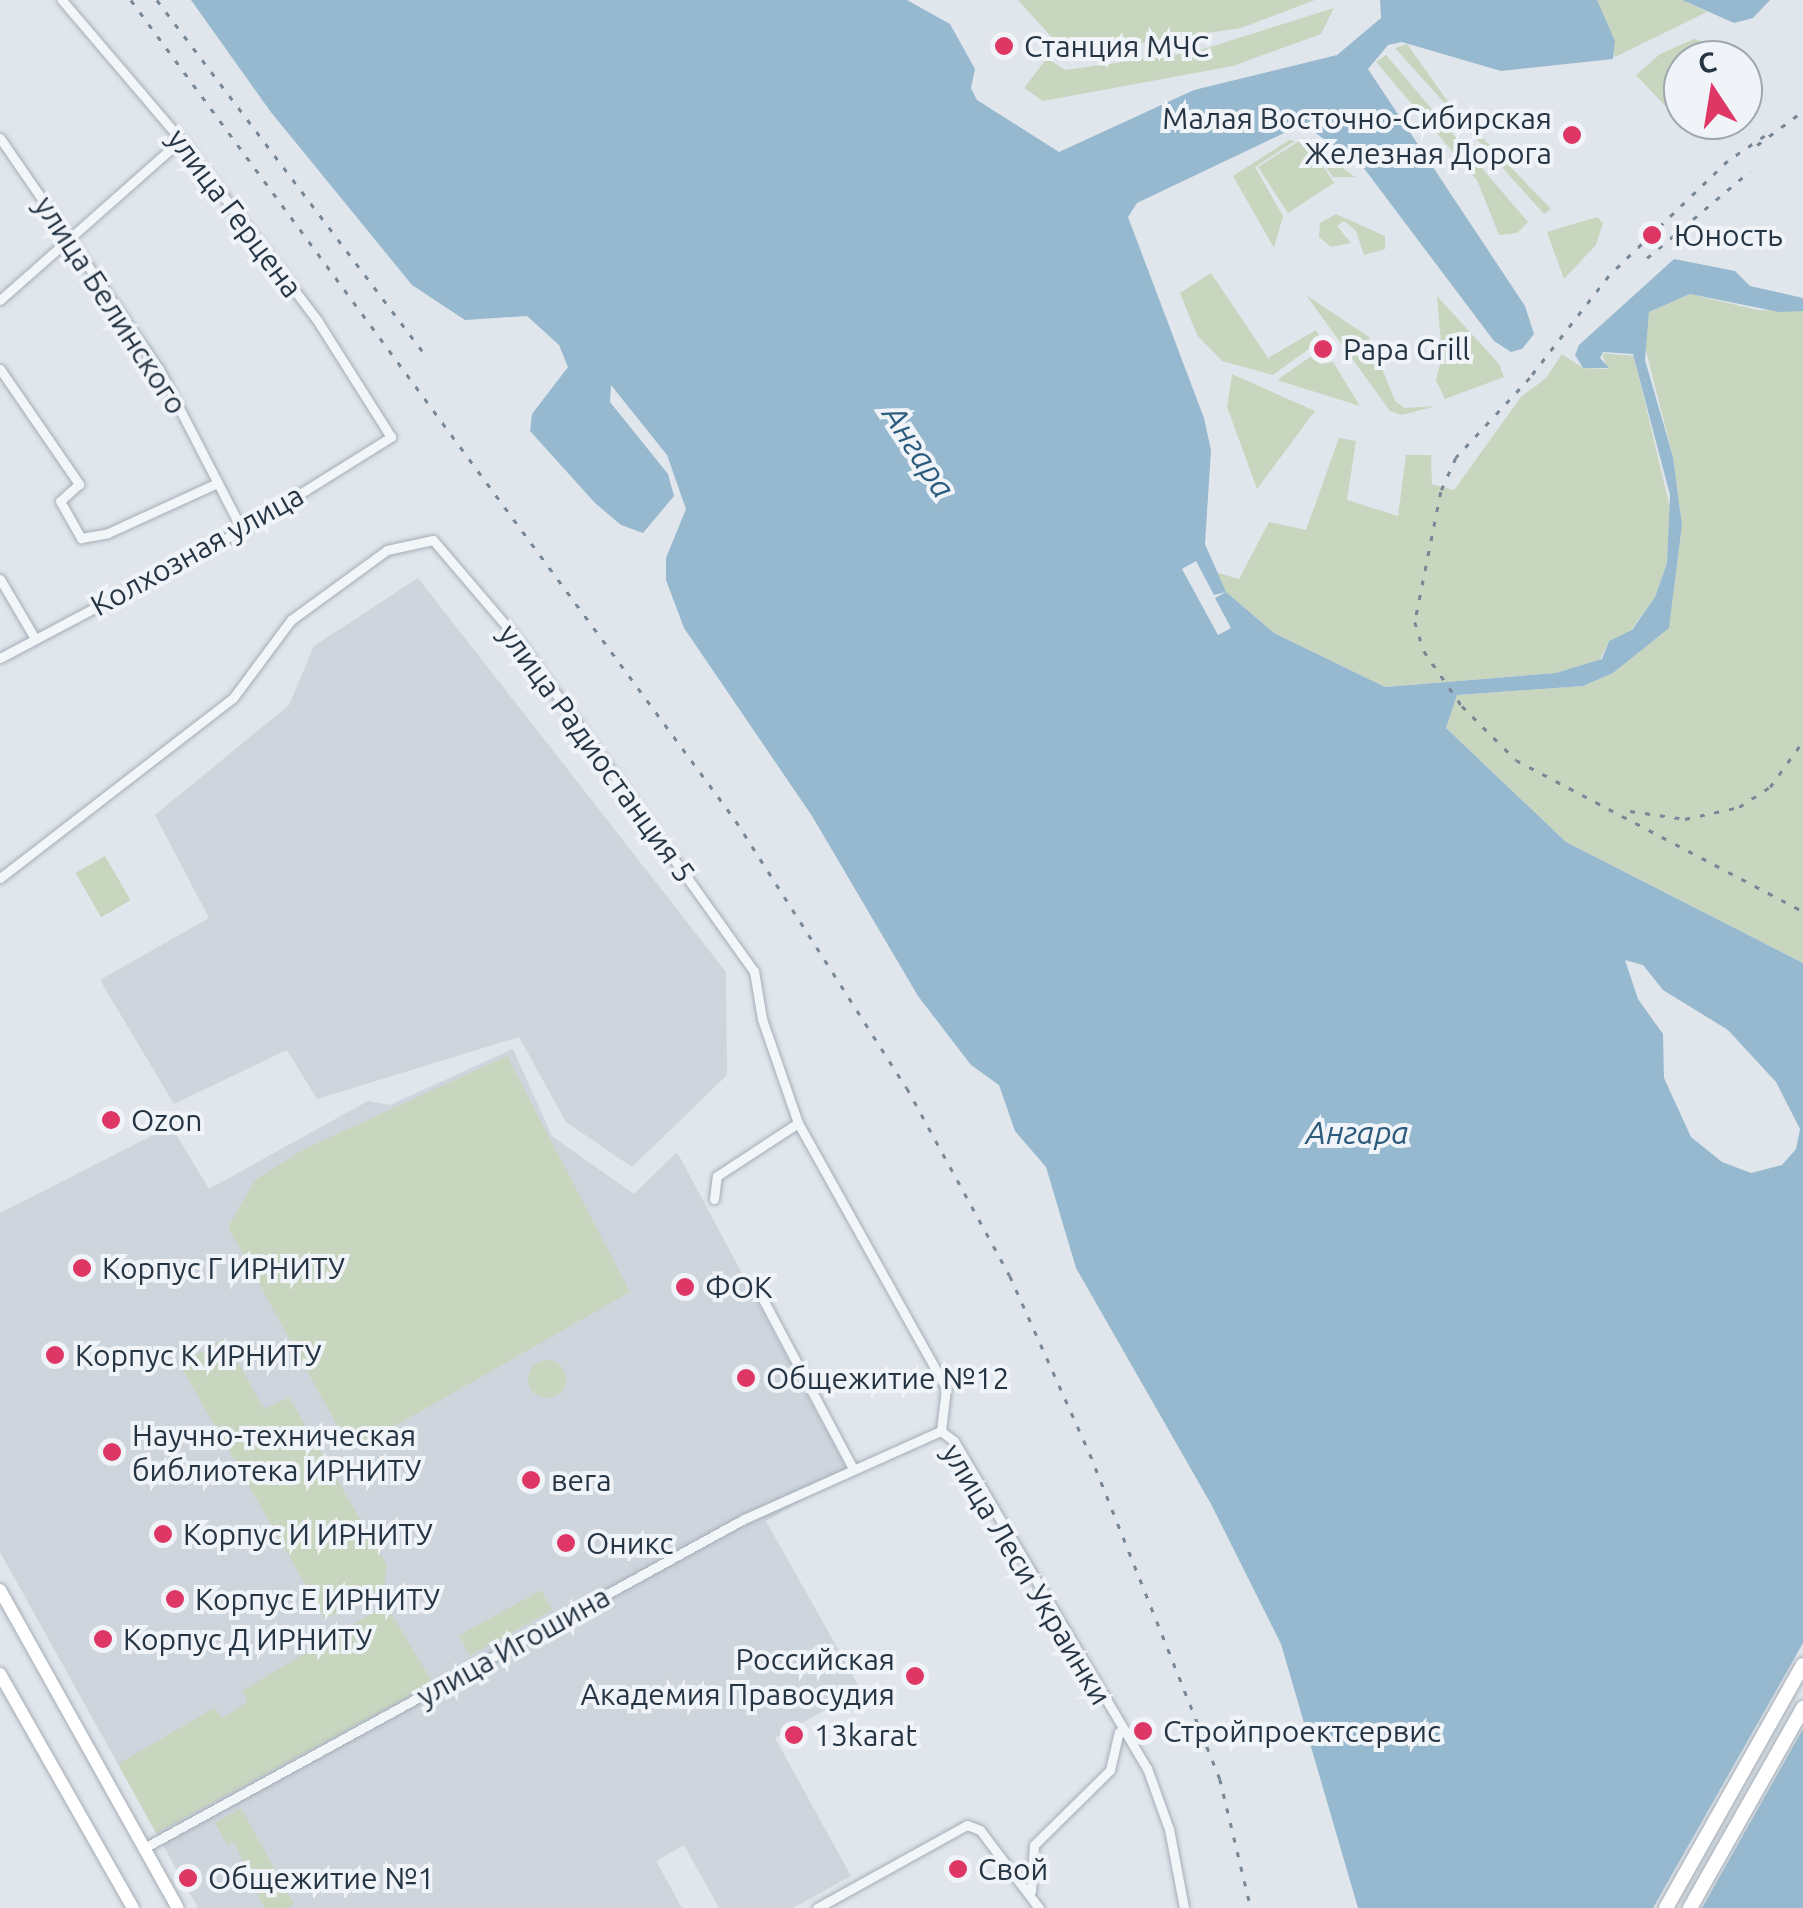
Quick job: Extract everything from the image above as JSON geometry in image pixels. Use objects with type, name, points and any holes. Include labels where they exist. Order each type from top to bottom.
[{"type":"main road","points":[[0,1590],[178,1908]]},
{"type":"main road","points":[[1666,1908],[1803,1664]]},
{"type":"main road","points":[[0,1674],[133,1908]]},
{"type":"main road","points":[[1690,1908],[1803,1708]]},
{"type":"street","name":"улица Герцена","points":[[62,0],[182,140],[317,320],[391,438]]},
{"type":"street","name":"улица Белинского","points":[[0,138],[159,369],[242,530]]},
{"type":"street","points":[[0,300],[182,140]]},
{"type":"street","points":[[0,369],[79,484],[60,500],[81,538],[108,533],[217,483]]},
{"type":"street","name":"Колхозная улица","points":[[0,658],[242,530],[391,438]]},
{"type":"street","name":"улица Радиостанция 5","points":[[0,878],[233,698],[291,620],[387,550],[433,540],[514,635],[754,970]]},
{"type":"street","points":[[0,578],[34,637]]},
{"type":"street","name":"улица Леси Украинки","points":[[754,970],[762,1020],[798,1122],[946,1388],[941,1432],[954,1441],[1119,1730],[1156,1787],[1184,1908]]},
{"type":"street","points":[[714,1199],[716,1176],[798,1122]]},
{"type":"street","points":[[757,1288],[852,1466]]},
{"type":"street","name":"улица Игошина","points":[[144,1848],[685,1550],[852,1466],[941,1432]]},
{"type":"street","points":[[1031,1894],[1034,1845],[1110,1770],[1119,1730]]},
{"type":"street","points":[[817,1908],[966,1825],[980,1830],[1040,1908]]},
{"type":"shaded area","points":[[418,578],[726,972],[727,1075],[632,1167],[566,1122],[519,1037],[317,1099],[287,1050],[174,1104],[100,980],[209,918],[155,815],[289,705],[314,646]]},
{"type":"shaded area","points":[[513,1049],[552,1136],[634,1194],[677,1152],[849,1473],[766,1521],[861,1690],[775,1738],[851,1876],[793,1908],[719,1908],[684,1845],[656,1861],[682,1908],[198,1908],[0,1552],[0,1213],[171,1126],[209,1189],[368,1101],[390,1105]]},
{"type":"green space","points":[[1018,0],[1315,0],[1241,28],[1067,54]]},
{"type":"green space","points":[[1597,0],[1682,0],[1707,12],[1615,57]]},
{"type":"green space","points":[[1334,8],[1321,34],[1233,66],[1043,101],[1024,88],[1047,58],[1065,70],[1194,52]]},
{"type":"green space","points":[[1407,44],[1449,103],[1551,209],[1544,214],[1395,48]]},
{"type":"green space","points":[[1663,53],[1663,104],[1636,75]]},
{"type":"green space","points":[[1386,55],[1528,222],[1517,233],[1499,235],[1477,180],[1376,62]]},
{"type":"green space","points":[[1304,138],[1355,177],[1333,177],[1315,153],[1334,183],[1288,213],[1258,167]]},
{"type":"green space","points":[[1289,140],[1295,141],[1255,167],[1283,216],[1274,248],[1233,176]]},
{"type":"green space","points":[[1336,214],[1385,236],[1385,249],[1364,255],[1356,231],[1344,221],[1337,226],[1351,243],[1331,247],[1319,237],[1320,223]]},
{"type":"green space","points":[[1597,217],[1603,223],[1596,245],[1564,279],[1547,232]]},
{"type":"green space","points":[[1211,273],[1268,358],[1316,330],[1321,340],[1273,375],[1222,361],[1197,335],[1180,293]]},
{"type":"green space","points":[[1690,294],[1758,310],[1803,311],[1803,963],[1566,842],[1446,728],[1457,695],[1583,686],[1613,673],[1669,627],[1682,525],[1673,457],[1644,343],[1649,312]]},
{"type":"green space","points":[[1306,295],[1369,337],[1395,401],[1405,408],[1436,406],[1402,415],[1390,411]]},
{"type":"green space","points":[[1437,296],[1499,364],[1504,377],[1445,399],[1436,380],[1442,356]]},
{"type":"green space","points":[[1602,353],[1634,356],[1670,508],[1667,563],[1655,597],[1629,633],[1609,641],[1599,662],[1556,673],[1385,687],[1274,633],[1226,592],[1215,572],[1239,579],[1269,522],[1306,530],[1339,438],[1356,441],[1347,500],[1398,516],[1406,455],[1431,455],[1432,484],[1454,490],[1521,397],[1546,378],[1562,354],[1583,368],[1607,369]]},
{"type":"green space","points":[[1313,355],[1320,364],[1333,362],[1360,406],[1277,380]]},
{"type":"green space","points":[[1232,374],[1315,411],[1257,489],[1227,407]]},
{"type":"green space","points":[[105,856],[130,900],[101,917],[76,873]]},
{"type":"green space","points":[[507,1056],[630,1292],[351,1451],[228,1227],[255,1180],[304,1149]]},
{"type":"green space","points":[[225,1338],[264,1409],[289,1397],[387,1565],[384,1588],[325,1619],[180,1365]]},
{"type":"green space","points":[[547,1360],[560,1366],[566,1379],[560,1392],[547,1398],[534,1392],[528,1379],[534,1366]]},
{"type":"green space","points":[[541,1590],[552,1610],[470,1656],[459,1636]]},
{"type":"green space","points":[[386,1605],[433,1683],[156,1833],[118,1764],[214,1708],[222,1718],[248,1702],[242,1691]]},
{"type":"green space","points":[[241,1808],[294,1904],[288,1908],[264,1908],[234,1842],[227,1845],[215,1823]]},
{"type":"water","name":"Ангара","points":[[191,0],[907,0],[950,24],[975,69],[971,88],[977,100],[1059,152],[1194,90],[1337,55],[1381,18],[1380,0],[1597,0],[1615,41],[1613,59],[1501,71],[1402,42],[1388,45],[1368,69],[1525,306],[1534,334],[1522,349],[1511,352],[1494,341],[1363,167],[1303,124],[1137,203],[1128,217],[1204,418],[1211,450],[1205,544],[1226,592],[1274,633],[1385,687],[1556,673],[1602,659],[1609,641],[1632,630],[1655,597],[1667,563],[1670,495],[1633,354],[1603,352],[1600,358],[1609,368],[1583,368],[1575,355],[1579,345],[1674,259],[1735,271],[1750,286],[1803,298],[1803,311],[1779,312],[1690,294],[1649,312],[1645,360],[1673,457],[1682,525],[1669,628],[1613,673],[1583,686],[1457,695],[1446,728],[1566,842],[1803,963],[1803,1908],[1358,1908],[1281,1644],[1211,1504],[1076,1268],[1046,1167],[1015,1131],[999,1085],[971,1065],[918,996],[812,816],[684,628],[666,580],[666,558],[686,509],[667,455],[611,385],[610,402],[668,474],[674,496],[643,533],[621,525],[595,503],[530,431],[532,414],[568,367],[559,345],[527,316],[465,320],[412,285],[270,111]],"holes":[[[1625,960],[1643,965],[1663,990],[1728,1030],[1776,1082],[1800,1129],[1796,1149],[1782,1165],[1751,1173],[1722,1162],[1691,1137],[1664,1078],[1663,1034],[1638,999]]]},
{"type":"water","points":[[1682,0],[1770,0],[1753,18],[1734,23]]},
{"type":"pier","points":[[1196,561],[1214,595],[1226,592],[1215,598],[1231,628],[1218,635],[1182,569]]},
{"type":"pier","points":[[1803,1643],[1803,1729],[1702,1908],[1653,1908]]},
{"type":"railway","points":[[131,0],[736,821],[907,1088],[1010,1276],[1090,1454],[1220,1779],[1251,1908]]},
{"type":"railway","points":[[157,0],[425,355]]},
{"type":"railway","points":[[1757,145],[1803,111]]},
{"type":"railway","points":[[1765,136],[1728,161],[1609,276],[1530,378],[1456,458],[1441,492],[1415,622],[1424,651],[1462,706],[1516,760],[1803,911]]},
{"type":"railway","points":[[1647,258],[1750,171]]},
{"type":"railway","points":[[1630,811],[1685,819],[1739,807],[1770,787],[1803,741]]},
{"type":"place","name":"Станция МЧС","points":[[1004,46]]},
{"type":"place","name":"Малая Восточно-Сибирская Железная Дорога","points":[[1572,135]]},
{"type":"place","name":"Юность","points":[[1652,235]]},
{"type":"place","name":"Papa Grill","points":[[1323,349]]},
{"type":"place","name":"Ozon","points":[[111,1120]]},
{"type":"place","name":"Корпус Г ИРНИТУ","points":[[82,1268]]},
{"type":"place","name":"ФОК","points":[[685,1287]]},
{"type":"place","name":"Корпус К ИРНИТУ","points":[[55,1355]]},
{"type":"place","name":"Общежитие №12","points":[[746,1378]]},
{"type":"place","name":"Научно-техническая библиотека ИРНИТУ","points":[[112,1452]]},
{"type":"place","name":"вега","points":[[531,1480]]},
{"type":"place","name":"Корпус И ИРНИТУ","points":[[163,1534]]},
{"type":"place","name":"Оникс","points":[[566,1543]]},
{"type":"place","name":"Корпус Е ИРНИТУ","points":[[175,1599]]},
{"type":"place","name":"Корпус Д ИРНИТУ","points":[[103,1639]]},
{"type":"place","name":"Российская Академия Правосудия","points":[[915,1676]]},
{"type":"place","name":"Стройпроектсервис","points":[[1143,1731]]},
{"type":"place","name":"13karat","points":[[794,1735]]},
{"type":"place","name":"Свой","points":[[958,1869]]},
{"type":"place","name":"Общежитие №1","points":[[188,1878]]}]
